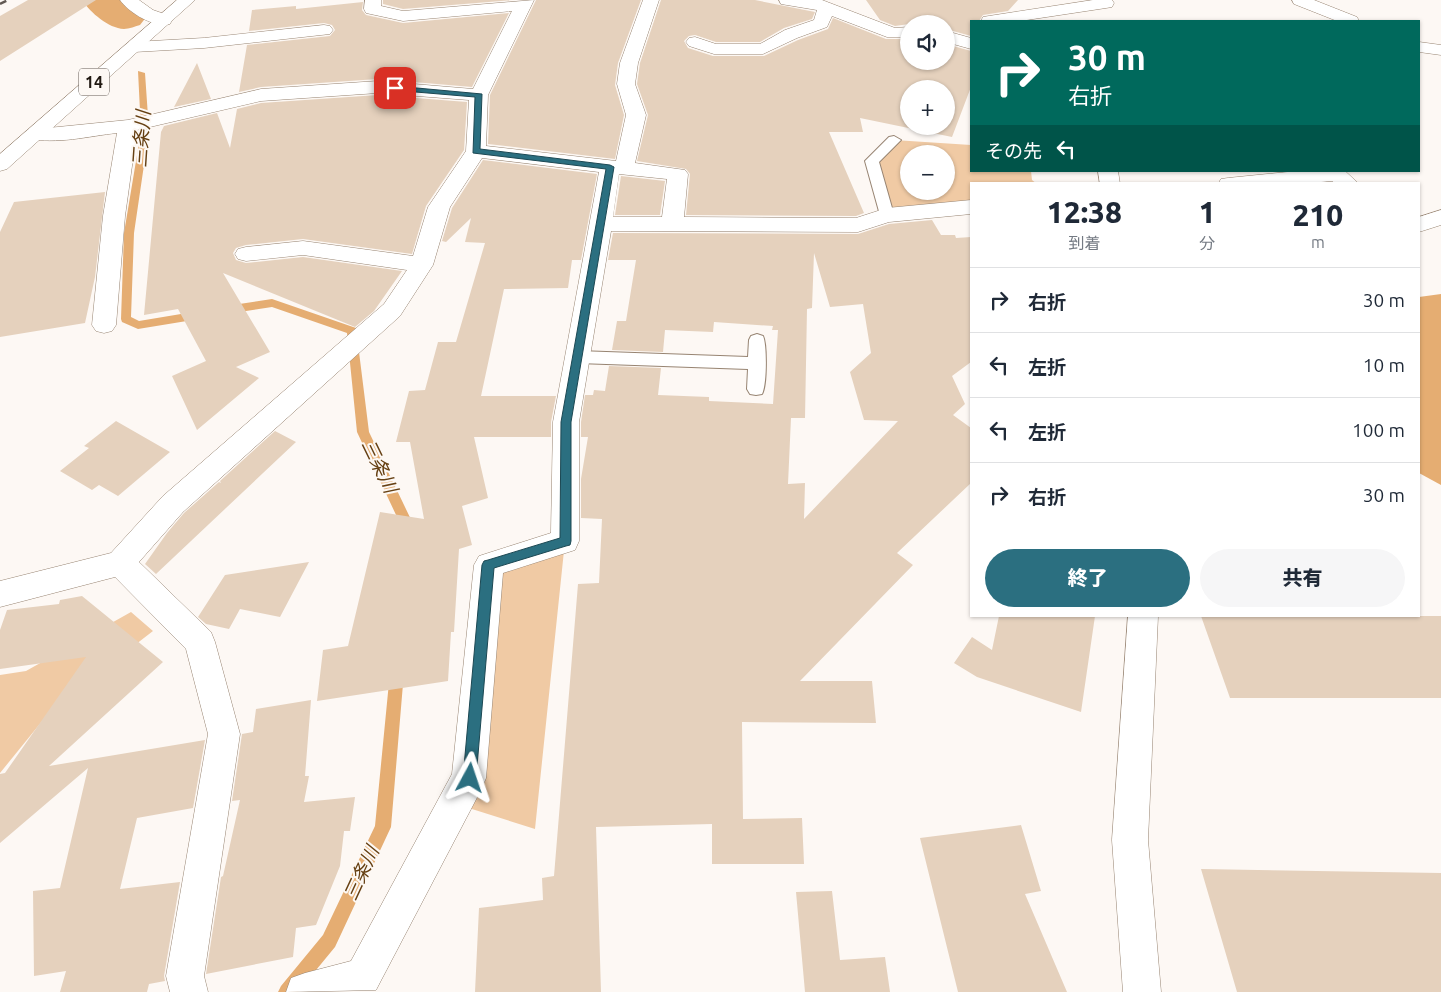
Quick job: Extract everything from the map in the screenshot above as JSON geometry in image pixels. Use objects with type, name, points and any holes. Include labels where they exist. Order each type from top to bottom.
[{"type":"street","points":[[128,0],[147,14],[164,20]]},
{"type":"street","name":"14","points":[[0,164],[187,0]]},
{"type":"street","points":[[374,0],[372,9],[403,16],[525,2]]},
{"type":"street","points":[[311,991],[363,977],[470,778],[488,565],[566,541],[566,422],[601,224],[617,168],[636,115],[626,84],[629,63],[651,0]]},
{"type":"street","points":[[787,0],[819,4],[893,33],[900,33]]},
{"type":"street","points":[[1300,0],[1349,20]]},
{"type":"street","points":[[0,594],[120,563],[173,504],[392,310],[422,265],[439,207],[476,151],[479,95],[525,2]]},
{"type":"street","points":[[996,20],[1106,3]]},
{"type":"street","points":[[695,42],[714,49],[763,49],[790,34],[821,22],[819,4]]},
{"type":"street","points":[[134,47],[204,44],[324,30]]},
{"type":"street","points":[[955,39],[970,44]]},
{"type":"street","points":[[1420,46],[1441,50]]},
{"type":"street","points":[[35,134],[58,134],[128,126],[261,95],[378,87],[479,95]]},
{"type":"street","points":[[104,325],[114,216],[128,126]]},
{"type":"street","points":[[476,151],[678,174],[672,225]]},
{"type":"street","points":[[1250,182],[1336,174],[1346,182]]},
{"type":"street","points":[[601,224],[858,225],[887,215],[970,207]]},
{"type":"street","points":[[1420,225],[1441,216]]},
{"type":"street","points":[[246,254],[303,248],[422,265]]},
{"type":"street","points":[[120,563],[200,642],[224,734],[185,976],[190,992]]},
{"type":"street","points":[[1142,992],[1130,840],[1143,617]]},
{"type":"lane","points":[[887,215],[872,161],[894,140]]},
{"type":"lane","points":[[756,389],[757,340]]},
{"type":"lane","points":[[578,357],[757,363]]},
{"type":"shaded area","points":[[894,140],[970,145],[970,172],[1031,172],[1032,180],[1034,182],[970,182],[970,207],[887,215],[872,161]]},
{"type":"shaded area","points":[[1441,294],[1441,485],[1420,474],[1420,297]]},
{"type":"shaded area","points":[[565,541],[535,829],[456,804],[489,565]]},
{"type":"shaded area","points":[[131,612],[153,631],[52,709],[0,773],[0,675],[26,671]]},
{"type":"building","points":[[28,0],[96,0],[0,61],[0,16]]},
{"type":"building","points":[[383,0],[512,0],[403,9],[383,4]]},
{"type":"building","points":[[536,0],[641,0],[618,63],[615,85],[624,115],[615,159],[488,144],[490,95]]},
{"type":"building","points":[[661,0],[755,0],[815,12],[812,19],[784,28],[760,42],[716,42],[695,35],[689,36],[684,41],[688,48],[713,56],[764,56],[798,40],[828,29],[833,18],[886,39],[900,39],[900,70],[955,70],[955,47],[970,51],[970,90],[955,129],[955,80],[900,80],[900,126],[860,118],[863,132],[829,132],[864,213],[856,216],[686,215],[690,174],[686,169],[637,161],[648,115],[637,84],[640,63]]},
{"type":"building","points":[[866,0],[1018,0],[1008,11],[983,15],[980,20],[970,20],[970,36],[955,32],[955,15],[900,15],[900,25],[895,26],[880,20]]},
{"type":"building","points":[[363,2],[362,10],[366,15],[403,23],[509,13],[472,87],[378,79],[261,87],[239,92],[247,45],[330,36],[335,30],[332,25],[324,23],[249,31],[252,10],[296,6],[296,9]]},
{"type":"building","points":[[197,63],[211,99],[174,107]]},
{"type":"building","points":[[378,95],[467,102],[464,150],[426,206],[412,254],[303,239],[246,245],[236,248],[233,253],[236,260],[246,263],[303,257],[402,271],[374,311],[355,327],[223,273],[270,352],[236,367],[259,378],[197,430],[172,376],[206,361],[178,309],[144,315],[161,132],[164,126],[217,113],[230,148],[237,109],[261,103]]},
{"type":"building","points":[[483,160],[597,174],[581,260],[572,260],[568,288],[504,289],[481,396],[556,396],[551,422],[551,437],[474,437],[488,498],[462,506],[472,545],[459,549],[454,632],[451,632],[448,681],[317,701],[323,650],[348,646],[380,512],[424,519],[410,442],[396,442],[409,391],[425,390],[438,342],[456,342],[485,243],[465,242],[471,218],[446,242],[442,241],[452,208]]},
{"type":"building","points":[[621,176],[665,181],[660,215],[615,215]]},
{"type":"building","points":[[105,192],[95,277],[85,323],[0,337],[0,232],[14,202]]},
{"type":"building","points":[[932,220],[941,235],[955,235],[956,238],[970,237],[970,363],[952,376],[965,404],[953,415],[970,427],[970,484],[897,553],[913,565],[800,681],[872,681],[876,723],[742,722],[743,819],[802,818],[804,864],[712,864],[712,824],[596,827],[601,992],[475,992],[479,908],[543,900],[542,878],[554,876],[578,584],[599,583],[602,519],[581,518],[581,479],[588,437],[581,437],[585,395],[593,395],[594,390],[605,391],[609,366],[661,368],[658,395],[709,397],[709,401],[773,404],[778,330],[772,330],[773,326],[714,322],[713,332],[665,330],[663,352],[612,350],[617,321],[626,321],[636,260],[608,260],[613,233],[858,234],[889,224]],"holes":[[[814,253],[830,307],[863,304],[871,353],[850,372],[864,420],[898,421],[804,519],[805,483],[788,484],[791,418],[805,418],[807,309],[812,308]]]},
{"type":"building","points":[[116,421],[170,452],[118,496],[99,485],[92,490],[60,471],[89,448],[84,446]]},
{"type":"building","points":[[275,431],[296,442],[156,574],[145,564],[167,533],[184,513],[219,482],[221,483],[220,481]]},
{"type":"building","points":[[309,562],[280,617],[240,609],[229,629],[206,624],[198,617],[225,575]]},
{"type":"building","points":[[82,596],[163,662],[49,766],[205,740],[193,808],[137,818],[120,889],[180,882],[164,976],[165,981],[149,984],[147,992],[60,992],[66,971],[34,976],[33,891],[60,888],[88,768],[0,843],[0,774],[5,773],[86,657],[0,669],[0,630],[7,610],[59,604],[60,600]]},
{"type":"building","points":[[1441,616],[1441,698],[1230,698],[1201,617]]},
{"type":"building","points":[[999,617],[1095,617],[1081,712],[977,677],[954,663],[972,637],[992,650]]},
{"type":"building","points":[[311,700],[305,776],[309,776],[304,802],[355,797],[350,831],[344,831],[340,866],[316,925],[296,928],[293,957],[206,974],[221,877],[223,876],[240,800],[232,801],[242,734],[253,732],[256,709]]},
{"type":"building","points":[[1021,825],[1041,891],[1025,894],[1067,992],[958,992],[920,838]]},
{"type":"building","points":[[1201,869],[1441,873],[1441,992],[1237,992]]},
{"type":"building","points":[[832,891],[840,960],[885,957],[890,992],[805,992],[796,892]]},
{"type":"waterway","name":"三条川","points":[[103,0],[125,16]]},
{"type":"waterway","name":"三条川","points":[[141,73],[145,131],[129,233],[126,319],[138,325],[199,315]]},
{"type":"waterway","name":"三条川","points":[[226,310],[272,303],[352,331],[363,432],[410,530]]},
{"type":"waterway","name":"三条川","points":[[287,992],[329,941],[383,827],[397,672]]},
{"type":"railway","points":[[0,4],[8,0]]},
{"type":"route","points":[[395,88],[479,95],[476,151],[610,167],[566,422],[566,541],[488,565],[470,778]]}]
